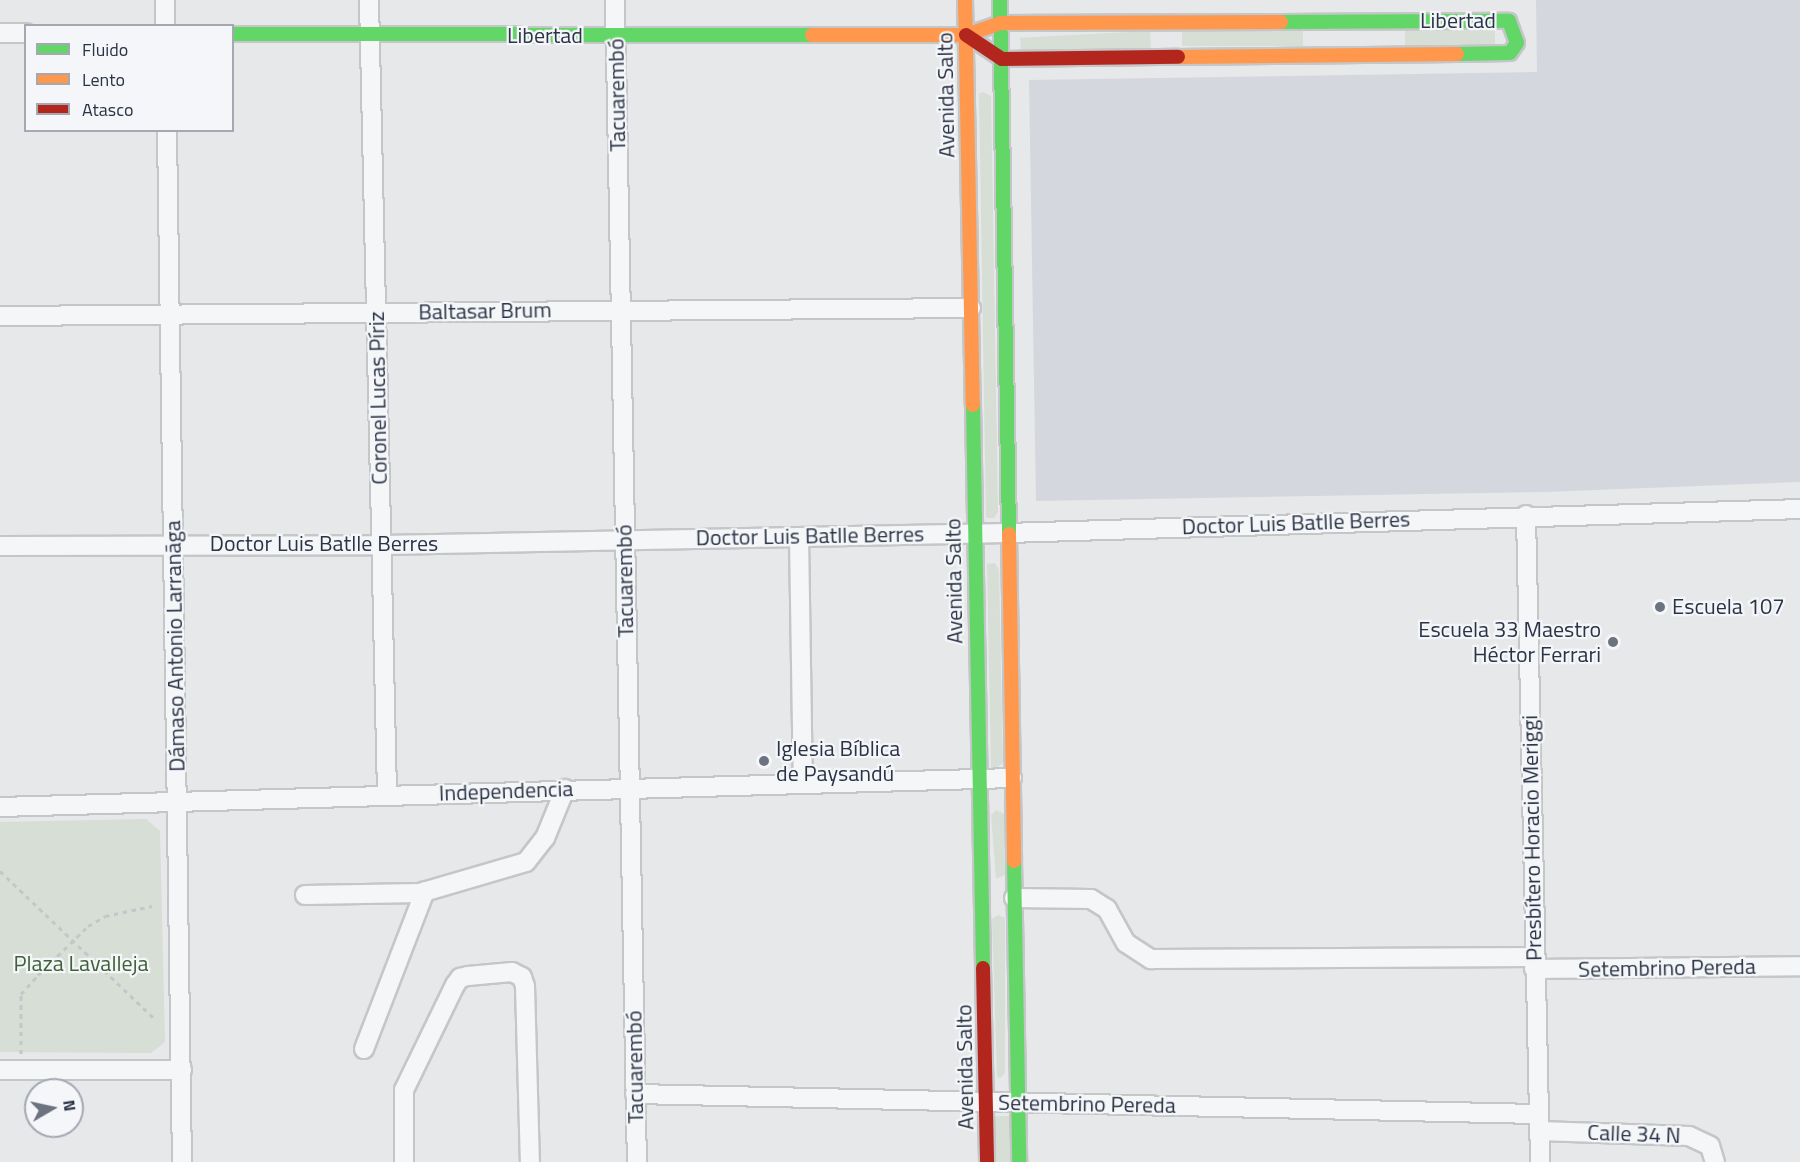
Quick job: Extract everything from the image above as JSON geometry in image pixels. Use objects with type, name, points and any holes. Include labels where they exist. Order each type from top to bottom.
[{"type":"street","points":[[165,0],[165,24]]},
{"type":"street","name":"Coronel Lucas Píriz","points":[[369,0],[387,796]]},
{"type":"street","name":"Tacuarembó","points":[[615,0],[627,786],[637,1162]]},
{"type":"street","name":"Avenida Salto","points":[[965,0],[987,1162]]},
{"type":"street","points":[[1000,0],[1019,1162]]},
{"type":"street","name":"Libertad","points":[[234,34],[966,35],[1001,23],[1509,21],[1517,43],[1510,53],[1002,59]]},
{"type":"street","points":[[0,33],[24,33]]},
{"type":"street","points":[[966,35],[1002,59]]},
{"type":"street","name":"Dámaso Antonio Larranãga","points":[[167,132],[182,1162]]},
{"type":"street","name":"Baltasar Brum","points":[[0,316],[170,312],[971,308]]},
{"type":"street","name":"Doctor Luis Batlle Berres","points":[[0,546],[382,545],[1007,533],[1526,515],[1800,509]]},
{"type":"street","name":"Presbítero Horacio Meriggi","points":[[1526,515],[1540,1162]]},
{"type":"street","points":[[799,537],[803,783]]},
{"type":"street","name":"Independencia","points":[[0,807],[387,796],[627,786],[1012,778]]},
{"type":"street","points":[[305,895],[425,891],[526,862],[545,838],[565,789]]},
{"type":"street","points":[[363,1049],[425,891]]},
{"type":"street","name":"Setembrino Pereda","points":[[982,891],[1091,899],[1107,909],[1126,942],[1151,959],[1800,966]]},
{"type":"street","points":[[404,1162],[404,1090],[455,986],[460,978],[468,976],[512,972],[522,977],[525,986],[530,1162]]},
{"type":"street","points":[[0,1070],[182,1070]]},
{"type":"street","name":"Setembrino Pereda","points":[[635,1094],[987,1101],[1539,1123]]},
{"type":"street","name":"Calle 34 N","points":[[1539,1123],[1689,1136],[1710,1146],[1715,1162]]},
{"type":"path","points":[[0,871],[154,1019]]},
{"type":"path","points":[[21,1054],[21,994],[71,940],[105,916],[152,906]]},
{"type":"shaded area","points":[[1536,0],[1800,0],[1800,482],[1545,492],[1036,501],[1029,80],[1537,72]]},
{"type":"green space","points":[[1182,30],[1303,30],[1303,46],[1182,46]]},
{"type":"green space","points":[[1405,30],[1495,30],[1495,46],[1405,46]]},
{"type":"green space","points":[[1150,31],[1151,48],[1021,55],[1020,38]]},
{"type":"green space","points":[[983,92],[991,96],[998,512],[994,518],[986,518],[979,94]]},
{"type":"green space","points":[[995,563],[999,570],[1003,763],[994,770],[991,768],[987,564]]},
{"type":"green space","points":[[996,810],[1004,814],[1005,875],[996,879],[991,815]]},
{"type":"green space","name":"Plaza Lavalleja","points":[[146,819],[160,831],[165,1042],[151,1053],[0,1052],[0,822]]},
{"type":"green space","points":[[998,915],[1005,918],[1005,1073],[1000,1078],[997,1076],[992,919]]},
{"type":"green space","points":[[995,1116],[1010,1116],[1011,1162],[996,1162]]},
{"type":"traffic: fast","points":[[1000,0],[1009,534]]},
{"type":"traffic: fast","points":[[1281,22],[1509,21],[1517,43],[1510,53],[1457,54]]},
{"type":"traffic: fast","points":[[234,34],[812,35]]},
{"type":"traffic: fast","points":[[973,405],[983,968]]},
{"type":"traffic: fast","points":[[1014,861],[1019,1162]]},
{"type":"traffic: slow","points":[[965,0],[973,405]]},
{"type":"traffic: slow","points":[[812,35],[966,35],[1001,23],[1281,22]]},
{"type":"traffic: slow","points":[[1178,57],[1457,54]]},
{"type":"traffic: slow","points":[[1009,534],[1014,861]]},
{"type":"traffic: jam","points":[[966,35],[1002,59],[1178,57]]},
{"type":"traffic: jam","points":[[983,968],[987,1162]]},
{"type":"place","name":"Escuela 107","points":[[1660,607]]},
{"type":"place","name":"Escuela 33 Maestro Héctor Ferrari","points":[[1613,642]]},
{"type":"place","name":"Iglesia Bíblica de Paysandú","points":[[764,761]]}]
